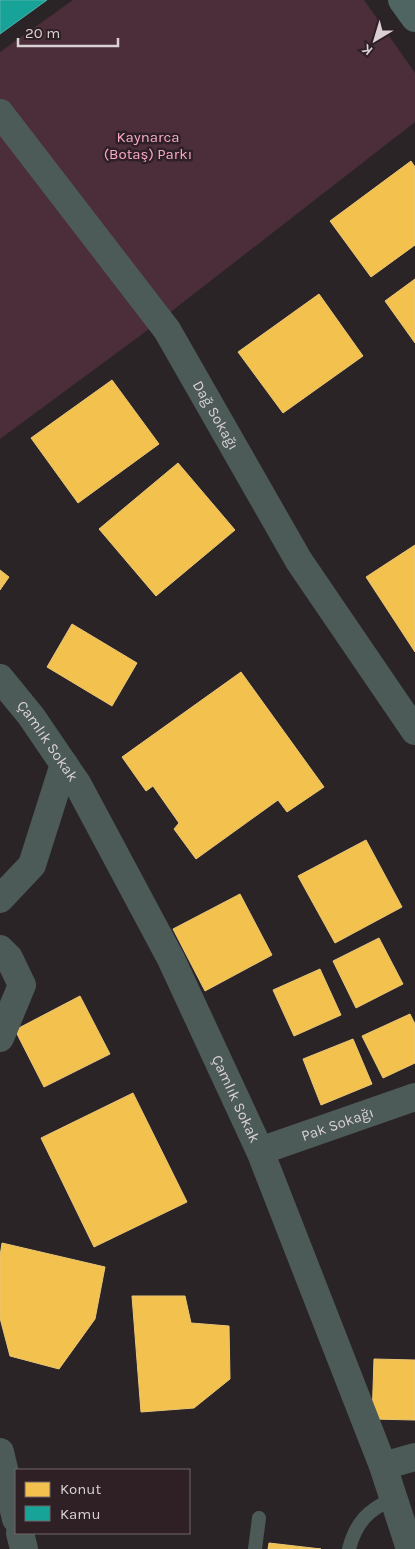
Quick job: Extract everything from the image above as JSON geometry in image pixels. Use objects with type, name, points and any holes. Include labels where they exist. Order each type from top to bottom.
[{"type":"main road","points":[[402,0],[415,18]]},
{"type":"street","name":"Dağ Sokağı","points":[[0,113],[167,330],[299,561],[415,731]]},
{"type":"street","name":"Çamlık Sokak","points":[[0,678],[31,716],[78,785],[171,959],[260,1150],[383,1466],[410,1549]]},
{"type":"street","points":[[0,899],[32,865],[64,764]]},
{"type":"street","points":[[0,949],[9,958],[22,985],[0,1038]]},
{"type":"street","name":"Pak Sokağı","points":[[260,1150],[415,1097]]},
{"type":"street","points":[[0,1452],[15,1515]]},
{"type":"street","points":[[383,1466],[415,1457]]},
{"type":"street","points":[[20,1534],[24,1549]]},
{"type":"lane","points":[[349,1549],[360,1521],[374,1509],[394,1498]]},
{"type":"lane","points":[[254,1549],[259,1518]]},
{"type":"green space","name":"Kaynarca (Botaş) Parkı","points":[[73,0],[364,0],[415,73],[415,122],[141,335],[0,439],[0,52]]},
{"type":"building: Konut","points":[[411,161],[415,167],[415,245],[371,277],[330,221]]},
{"type":"building: Konut","points":[[415,279],[415,343],[385,301]]},
{"type":"building: Konut","points":[[319,294],[363,356],[283,413],[238,352]]},
{"type":"building: Konut","points":[[112,380],[159,444],[78,503],[31,438]]},
{"type":"building: Konut","points":[[178,463],[235,530],[156,596],[99,529]]},
{"type":"building: Konut","points":[[415,545],[415,652],[366,577]]},
{"type":"building: Konut","points":[[0,570],[9,577],[0,590]]},
{"type":"building: Konut","points":[[72,624],[137,663],[112,706],[47,667]]},
{"type":"building: Konut","points":[[241,672],[324,787],[287,812],[278,800],[196,859],[174,829],[179,823],[153,786],[146,791],[122,757]]},
{"type":"building: Konut","points":[[366,840],[402,907],[335,943],[298,876]]},
{"type":"building: Konut","points":[[240,894],[272,955],[205,991],[173,929]]},
{"type":"building: Konut","points":[[379,938],[403,984],[356,1008],[333,961]]},
{"type":"building: Konut","points":[[320,969],[341,1015],[294,1036],[273,990]]},
{"type":"building: Konut","points":[[80,996],[110,1054],[44,1087],[15,1030]]},
{"type":"building: Konut","points":[[410,1014],[415,1024],[415,1063],[383,1078],[362,1036]]},
{"type":"building: Konut","points":[[353,1039],[372,1084],[321,1105],[303,1059]]},
{"type":"building: Konut","points":[[133,1093],[187,1202],[94,1247],[41,1138]]},
{"type":"building: Konut","points":[[2,1243],[105,1267],[95,1319],[59,1369],[10,1356],[0,1318],[0,1256]]},
{"type":"building: Konut","points":[[132,1296],[185,1296],[191,1323],[229,1326],[230,1379],[194,1408],[141,1412]]},
{"type":"building: Konut","points":[[374,1359],[415,1360],[415,1420],[372,1419]]},
{"type":"building: Konut","points":[[269,1543],[321,1549],[268,1549]]},
{"type":"building: Kamu","points":[[0,0],[47,0],[0,34]]}]
